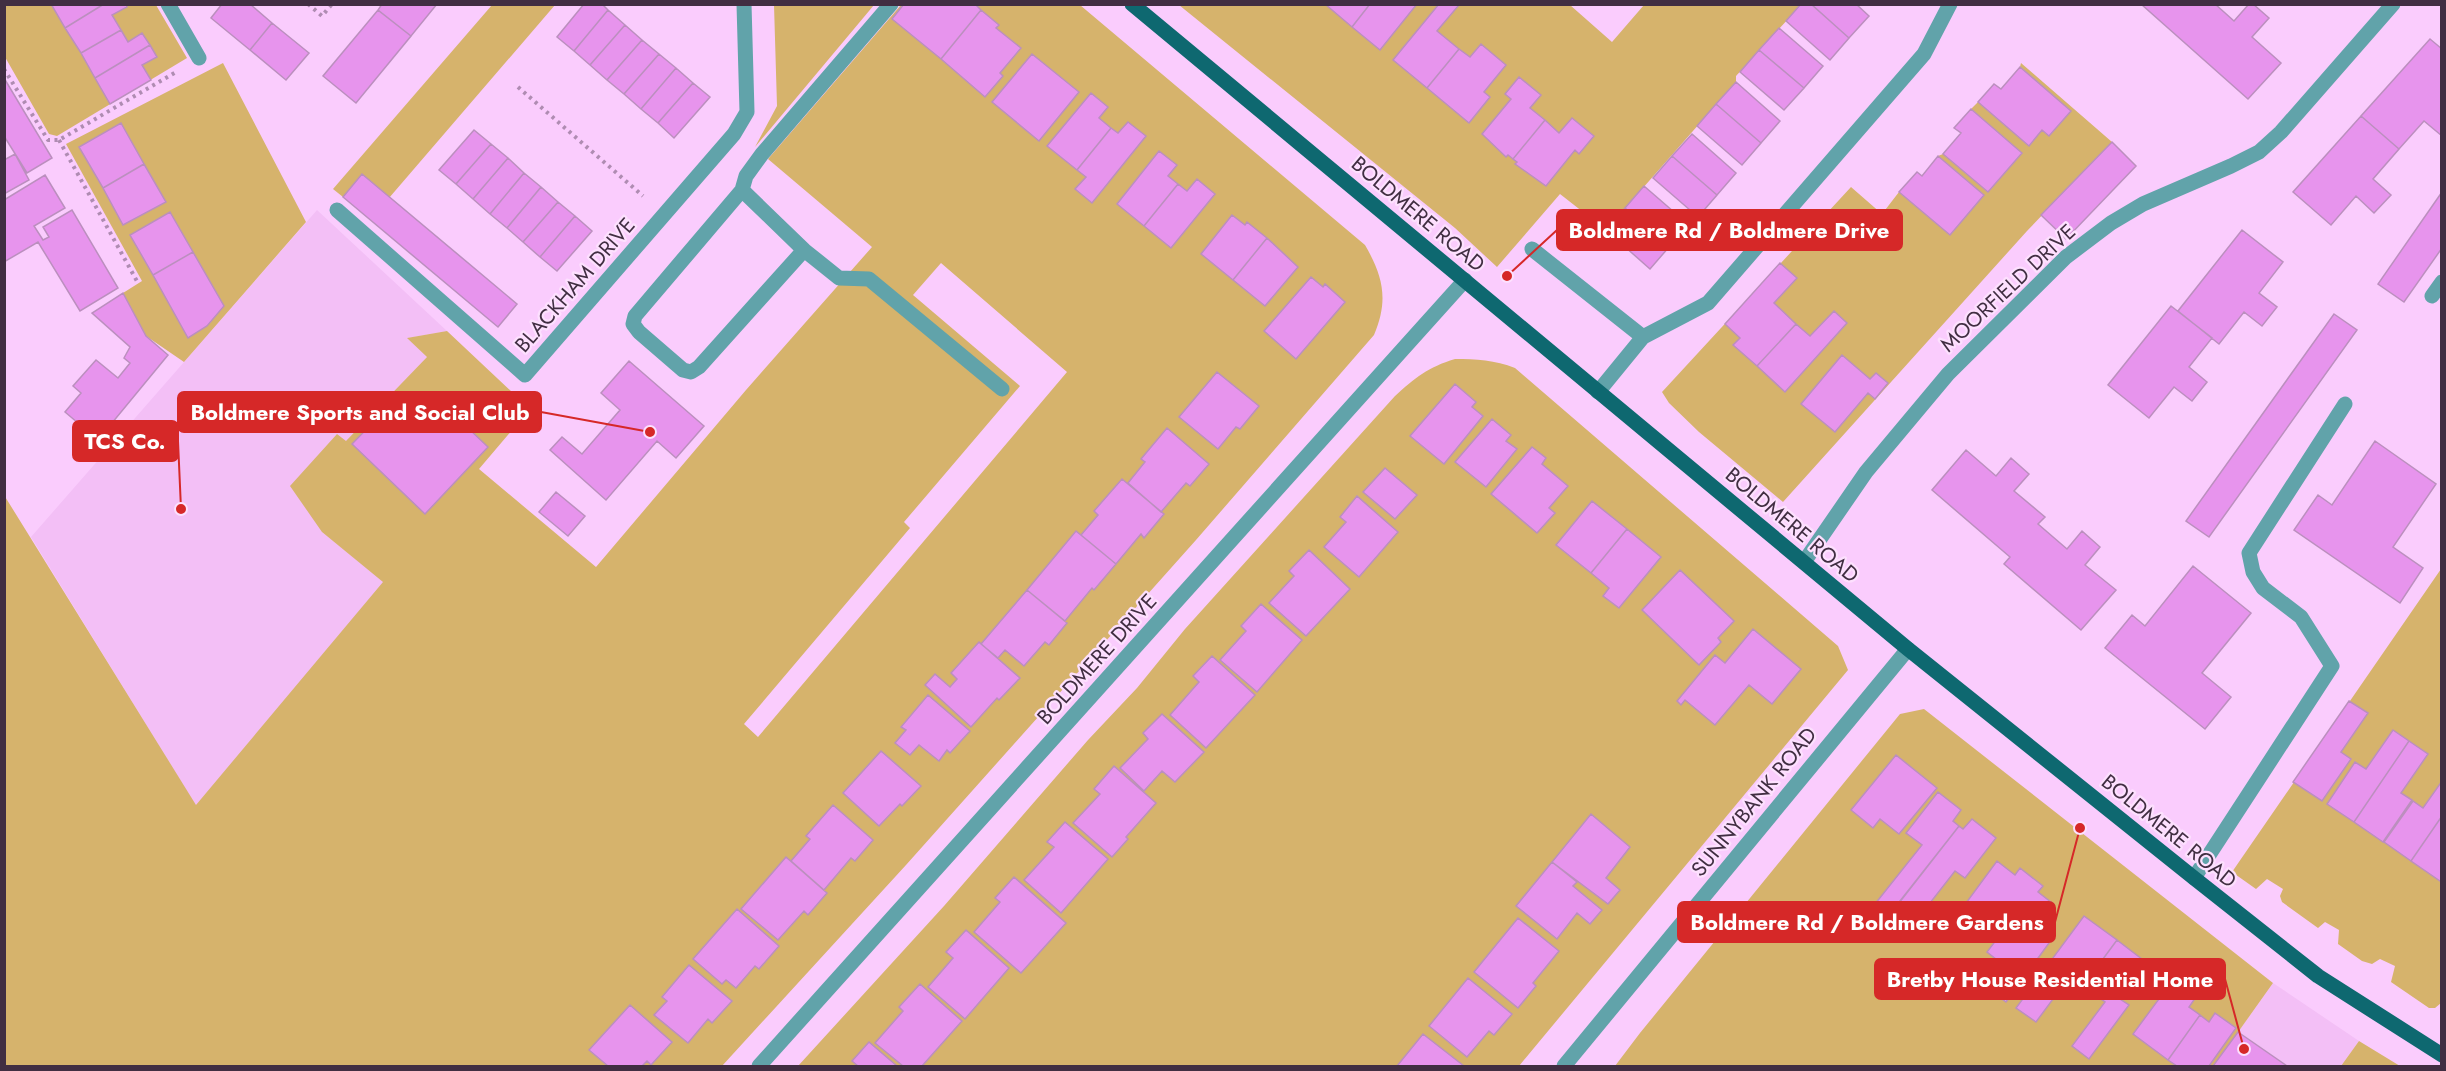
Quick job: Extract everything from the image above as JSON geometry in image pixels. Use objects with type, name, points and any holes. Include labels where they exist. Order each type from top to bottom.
[{"type":"main road","name":"BOLDMERE ROAD","points":[[1132,4],[1908,648],[2194,879],[2318,976],[2442,1055]]},
{"type":"street","points":[[168,4],[199,58]]},
{"type":"street","name":"BLACKHAM DRIVE","points":[[338,210],[525,375],[734,134],[747,112],[744,4]]},
{"type":"street","points":[[804,249],[699,367],[691,372],[683,370],[639,332],[633,324],[635,316],[742,190],[746,176],[762,154],[891,4]]},
{"type":"street","points":[[1598,392],[1643,337],[1708,303],[1924,54],[1950,4]]},
{"type":"street","name":"MOORFIELD DRIVE","points":[[1804,562],[1866,472],[1948,374],[2066,257],[2111,223],[2143,204],[2259,152],[2281,132],[2393,4]]},
{"type":"street","points":[[742,190],[804,249],[839,278],[869,279],[1002,389]]},
{"type":"street","points":[[1532,249],[1643,337]]},
{"type":"street","name":"BOLDMERE DRIVE","points":[[759,1066],[1465,280]]},
{"type":"street","points":[[2432,296],[2442,282]]},
{"type":"street","points":[[2194,879],[2332,666],[2301,617],[2263,588],[2253,572],[2249,553],[2345,404]]},
{"type":"street","name":"SUNNYBANK ROAD","points":[[1571,1064],[1908,648]]},
{"type":"path","points":[[308,4],[322,16],[332,4]]},
{"type":"path","points":[[4,69],[48,140],[59,140],[199,58]]},
{"type":"path","points":[[518,87],[664,215]]},
{"type":"path","points":[[59,140],[138,283]]},
{"type":"shaded area","points":[[4,5],[156,5],[187,58],[57,136],[49,134],[5,57]]},
{"type":"shaded area","points":[[492,5],[555,5],[389,198],[362,175],[343,197],[333,189]]},
{"type":"shaded area","points":[[774,5],[874,5],[755,147],[777,106]]},
{"type":"shaded area","points":[[901,5],[1080,5],[1365,245],[1376,267],[1382,288],[1379,322],[1374,335],[1196,540],[906,865],[722,1066],[5,1066],[4,495],[196,805],[383,582],[322,532],[290,486],[337,434],[346,441],[427,357],[407,338],[447,331],[530,409],[479,469],[596,567],[746,390],[872,247],[768,159]],"holes":[[[941,263],[1067,372],[758,737],[744,724],[910,528],[904,522],[1020,386],[913,295]]]},
{"type":"shaded area","points":[[1179,5],[1570,5],[1612,42],[1644,5],[1801,5],[1736,76],[1736,82],[1606,230],[1560,194],[1497,267],[1455,228]]},
{"type":"shaded area","points":[[223,63],[306,222],[184,362],[146,336],[123,293],[142,281],[66,144]]},
{"type":"shaded area","points":[[2021,63],[2112,142],[2027,231],[1783,502],[1699,432],[1669,403],[1662,392],[1851,187],[1882,214],[1899,192],[1950,235],[1984,195],[1938,156],[1943,154],[1988,192],[2022,153],[1971,109],[1978,102],[2029,146],[2042,130],[2049,136],[2071,111],[2020,67]]},
{"type":"shaded area","points":[[317,210],[447,331],[408,338],[427,357],[346,442],[337,434],[322,532],[384,582],[196,806],[31,537]]},
{"type":"shaded area","points":[[1455,359],[1485,360],[1515,368],[1838,646],[1848,670],[1519,1066],[798,1066],[944,906],[1088,740],[1137,688],[1185,629],[1395,396],[1422,374]]},
{"type":"shaded area","points":[[2441,569],[2441,1003],[2435,1008],[2429,1008],[2391,982],[2395,966],[2380,959],[2372,964],[2362,961],[2338,944],[2339,930],[2325,922],[2318,928],[2282,902],[2280,896],[2283,889],[2267,879],[2256,889],[2232,872]]},
{"type":"shaded area","points":[[1924,709],[2273,983],[2214,1066],[1615,1066],[1900,714]]},
{"type":"shaded area","points":[[2273,983],[2359,1041],[2341,1066],[2214,1066]]},
{"type":"shaded area","points":[[2359,1041],[2400,1066],[2341,1066]]},
{"type":"building","points":[[51,4],[104,4],[65,28]]},
{"type":"building","points":[[104,4],[126,4],[127,7],[112,15],[121,30],[81,53],[65,28]]},
{"type":"building","points":[[222,4],[250,4],[272,23],[250,50],[211,18]]},
{"type":"building","points":[[382,4],[437,4],[411,36],[378,10]]},
{"type":"building","points":[[584,4],[602,4],[608,10],[574,51],[557,37]]},
{"type":"building","points":[[904,4],[975,4],[981,10],[941,59],[892,19]]},
{"type":"building","points":[[1325,4],[1370,4],[1352,27]]},
{"type":"building","points":[[1370,4],[1417,4],[1380,50],[1352,27]]},
{"type":"building","points":[[1439,4],[1459,5],[1437,31],[1459,49],[1427,88],[1393,60]]},
{"type":"building","points":[[1801,4],[1811,4],[1849,38],[1830,60],[1786,21]]},
{"type":"building","points":[[1811,4],[1856,4],[1869,16],[1849,38]]},
{"type":"building","points":[[2141,4],[2215,4],[2234,21],[2249,4],[2253,4],[2269,18],[2252,37],[2281,63],[2248,99]]},
{"type":"building","points":[[378,10],[411,36],[356,103],[323,76]]},
{"type":"building","points":[[608,10],[625,25],[590,65],[574,51]]},
{"type":"building","points":[[981,10],[999,25],[996,28],[1021,48],[1000,73],[1003,76],[985,97],[941,59]]},
{"type":"building","points":[[272,23],[309,53],[286,80],[250,50]]},
{"type":"building","points":[[625,25],[642,40],[607,80],[590,65]]},
{"type":"building","points":[[1779,28],[1823,66],[1804,88],[1759,50]]},
{"type":"building","points":[[121,30],[128,42],[142,33],[150,45],[95,78],[81,53]]},
{"type":"building","points":[[2430,39],[2442,49],[2442,136],[2424,121],[2399,149],[2361,116]]},
{"type":"building","points":[[642,40],[659,54],[624,94],[607,80]]},
{"type":"building","points":[[1481,44],[1506,65],[1484,92],[1490,97],[1469,123],[1427,88],[1459,49],[1470,57]]},
{"type":"building","points":[[150,45],[157,57],[142,65],[151,80],[110,104],[95,78]]},
{"type":"building","points":[[1759,50],[1804,88],[1784,110],[1740,72]]},
{"type":"building","points":[[659,54],[676,68],[641,109],[624,94]]},
{"type":"building","points":[[1032,54],[1079,92],[1039,141],[992,102]]},
{"type":"building","points":[[2020,67],[2071,111],[2049,136],[2042,130],[2029,146],[1978,102],[1994,84],[2001,89]]},
{"type":"building","points":[[676,68],[693,83],[658,123],[641,109]]},
{"type":"building","points":[[1519,77],[1541,95],[1530,108],[1545,120],[1513,159],[1508,155],[1506,157],[1482,134],[1511,99],[1505,94]]},
{"type":"building","points":[[4,78],[52,158],[27,173],[4,136]]},
{"type":"building","points":[[1736,82],[1780,121],[1761,143],[1716,104]]},
{"type":"building","points":[[693,83],[710,97],[674,138],[658,123]]},
{"type":"building","points":[[1091,93],[1108,107],[1099,118],[1111,128],[1077,170],[1047,146]]},
{"type":"building","points":[[1716,104],[1761,143],[1742,165],[1697,126]]},
{"type":"building","points":[[1971,109],[2022,153],[1988,192],[1943,154],[1961,133],[1954,128]]},
{"type":"building","points":[[2361,116],[2399,149],[2373,179],[2391,195],[2374,213],[2356,196],[2331,225],[2293,192]]},
{"type":"building","points":[[1572,118],[1594,136],[1579,154],[1575,150],[1546,186],[1515,164],[1517,162],[1513,159],[1545,120],[1559,133]]},
{"type":"building","points":[[1128,122],[1146,136],[1092,203],[1075,189],[1086,177],[1077,170],[1111,128],[1118,133]]},
{"type":"building","points":[[121,123],[144,164],[103,188],[79,147]]},
{"type":"building","points":[[474,130],[491,144],[456,184],[439,170]]},
{"type":"building","points":[[1692,134],[1736,173],[1717,195],[1672,156]]},
{"type":"building","points":[[2112,142],[2136,166],[2066,239],[2041,215]]},
{"type":"building","points":[[491,144],[508,158],[473,199],[456,184]]},
{"type":"building","points":[[1159,151],[1177,165],[1168,176],[1178,184],[1144,226],[1117,204]]},
{"type":"building","points":[[15,154],[29,180],[4,194],[4,160]]},
{"type":"building","points":[[1672,156],[1717,195],[1698,217],[1653,178]]},
{"type":"building","points":[[1938,156],[1984,195],[1950,235],[1899,192],[1917,172],[1922,176]]},
{"type":"building","points":[[508,158],[524,173],[490,214],[473,199]]},
{"type":"building","points":[[144,164],[166,202],[123,225],[103,188]]},
{"type":"building","points":[[524,173],[541,187],[507,228],[490,214]]},
{"type":"building","points":[[362,174],[517,304],[498,327],[343,197]]},
{"type":"building","points":[[45,175],[65,208],[34,226],[43,240],[49,237],[43,227],[72,210],[118,288],[80,311],[38,242],[4,262],[4,200]]},
{"type":"building","points":[[1197,179],[1215,194],[1171,248],[1144,226],[1178,184],[1187,191]]},
{"type":"building","points":[[1644,186],[1689,225],[1669,247],[1625,208]]},
{"type":"building","points":[[541,187],[558,202],[523,242],[507,228]]},
{"type":"building","points":[[2442,192],[2442,248],[2404,302],[2378,284]]},
{"type":"building","points":[[558,202],[575,216],[540,257],[523,242]]},
{"type":"building","points":[[1625,208],[1669,247],[1650,269],[1606,230]]},
{"type":"building","points":[[170,212],[193,252],[153,275],[130,235]]},
{"type":"building","points":[[1232,215],[1245,225],[1247,222],[1267,238],[1233,280],[1201,254]]},
{"type":"building","points":[[575,216],[592,231],[557,271],[540,257]]},
{"type":"building","points":[[2242,230],[2283,262],[2259,293],[2277,307],[2262,326],[2244,312],[2219,344],[2178,311]]},
{"type":"building","points":[[1267,238],[1298,267],[1265,306],[1233,280]]},
{"type":"building","points":[[193,252],[224,306],[207,326],[188,338],[153,275]]},
{"type":"building","points":[[1780,263],[1797,278],[1774,303],[1796,324],[1757,366],[1733,345],[1740,338],[1725,324]]},
{"type":"building","points":[[1311,277],[1323,287],[1325,284],[1345,302],[1296,359],[1264,331]]},
{"type":"building","points":[[123,293],[146,336],[168,355],[98,440],[65,412],[81,393],[73,386],[96,360],[118,378],[130,363],[124,358],[130,347],[92,313]]},
{"type":"building","points":[[2171,306],[2212,338],[2189,367],[2207,382],[2192,401],[2174,387],[2149,418],[2108,385]]},
{"type":"building","points":[[1834,311],[1847,323],[1785,392],[1757,366],[1796,324],[1810,336]]},
{"type":"building","points":[[2334,314],[2357,330],[2209,537],[2186,521]]},
{"type":"building","points":[[1842,355],[1870,379],[1876,373],[1888,383],[1875,399],[1868,393],[1835,432],[1801,404]]},
{"type":"building","points":[[629,361],[704,426],[676,458],[657,441],[606,500],[550,450],[562,437],[582,454],[620,410],[601,393]]},
{"type":"building","points":[[1217,372],[1259,406],[1240,429],[1236,427],[1218,449],[1179,417]]},
{"type":"building","points":[[1455,384],[1476,402],[1472,407],[1483,416],[1444,464],[1410,436]]},
{"type":"building","points":[[393,402],[420,428],[429,419],[434,424],[448,409],[488,447],[425,514],[352,444]]},
{"type":"building","points":[[1492,419],[1511,435],[1506,441],[1517,449],[1486,487],[1455,462]]},
{"type":"building","points":[[1167,428],[1209,464],[1190,486],[1186,483],[1161,512],[1128,483],[1145,462],[1141,459]]},
{"type":"building","points":[[2375,441],[2436,484],[2393,547],[2423,568],[2400,603],[2294,530],[2318,495],[2332,505]]},
{"type":"building","points":[[1532,447],[1546,458],[1542,464],[1568,486],[1549,508],[1555,513],[1537,533],[1491,494]]},
{"type":"building","points":[[1966,450],[1996,476],[2011,458],[2029,474],[2014,491],[2045,517],[2038,524],[2067,549],[2082,531],[2100,547],[2085,565],[2116,590],[2081,630],[2004,564],[2010,557],[1932,490]]},
{"type":"building","points":[[1385,468],[1417,495],[1395,519],[1363,492]]},
{"type":"building","points":[[1122,479],[1164,514],[1144,538],[1141,534],[1116,564],[1081,535],[1098,515],[1094,511]]},
{"type":"building","points":[[556,492],[585,516],[568,536],[539,512]]},
{"type":"building","points":[[1357,496],[1398,532],[1359,577],[1324,547],[1346,522],[1340,517]]},
{"type":"building","points":[[1592,501],[1627,529],[1591,573],[1556,545]]},
{"type":"building","points":[[1627,529],[1661,557],[1619,608],[1603,596],[1609,588],[1591,573]]},
{"type":"building","points":[[1076,531],[1116,564],[1094,590],[1092,588],[1065,621],[1027,590]]},
{"type":"building","points":[[1309,550],[1350,589],[1306,636],[1269,603],[1294,576],[1289,571]]},
{"type":"building","points":[[2193,566],[2251,613],[2202,673],[2231,697],[2205,729],[2105,648],[2132,615],[2145,626]]},
{"type":"building","points":[[1680,570],[1734,621],[1718,638],[1721,642],[1699,665],[1642,610]]},
{"type":"building","points":[[1027,590],[1067,623],[1049,645],[1045,642],[1024,666],[1005,650],[998,658],[981,644]]},
{"type":"building","points":[[1261,604],[1302,640],[1257,692],[1220,660],[1246,631],[1241,626]]},
{"type":"building","points":[[1753,629],[1801,669],[1772,704],[1749,685],[1715,725],[1685,700],[1681,705],[1677,701],[1715,655],[1725,663]]},
{"type":"building","points":[[979,642],[1020,678],[999,700],[997,698],[971,727],[925,685],[935,674],[950,687],[957,679],[951,673]]},
{"type":"building","points":[[1212,656],[1255,695],[1206,748],[1170,715],[1199,682],[1193,676]]},
{"type":"building","points":[[928,695],[970,731],[950,753],[947,750],[939,761],[919,745],[910,755],[895,743],[906,730],[901,727]]},
{"type":"building","points":[[2349,701],[2368,713],[2341,752],[2351,759],[2322,801],[2293,782]]},
{"type":"building","points":[[1162,714],[1204,752],[1175,782],[1162,771],[1144,791],[1120,768],[1148,739],[1143,733]]},
{"type":"building","points":[[2393,730],[2409,741],[2354,822],[2327,804],[2355,762],[2366,769]]},
{"type":"building","points":[[2409,741],[2428,754],[2401,793],[2412,800],[2383,842],[2354,822]]},
{"type":"building","points":[[881,751],[921,786],[879,826],[843,793]]},
{"type":"building","points":[[1896,755],[1937,788],[1899,834],[1880,819],[1873,828],[1851,810]]},
{"type":"building","points":[[1114,766],[1156,803],[1112,857],[1073,823],[1100,794],[1094,789]]},
{"type":"building","points":[[2442,781],[2442,816],[2411,861],[2384,842],[2413,801],[2423,808]]},
{"type":"building","points":[[1938,792],[1961,810],[1953,821],[1959,826],[1885,921],[1871,909],[1922,845],[1906,833]]},
{"type":"building","points":[[833,805],[873,840],[855,861],[851,858],[824,890],[791,861],[810,839],[806,836]]},
{"type":"building","points":[[1591,814],[1630,847],[1606,878],[1620,890],[1608,904],[1552,862]]},
{"type":"building","points":[[2442,816],[2442,879],[2440,881],[2411,861]]},
{"type":"building","points":[[1972,819],[1996,838],[1965,878],[1955,871],[1912,926],[1892,911],[1959,826],[1963,829]]},
{"type":"building","points":[[1065,822],[1108,859],[1061,913],[1024,880],[1054,847],[1047,842]]},
{"type":"building","points":[[786,857],[827,893],[808,915],[804,911],[778,940],[741,909]]},
{"type":"building","points":[[1997,861],[2015,875],[2020,868],[2043,886],[2038,892],[2052,903],[2034,926],[2052,939],[2006,1002],[1994,993],[2011,971],[1987,952],[2003,931],[1966,903]]},
{"type":"building","points":[[1552,862],[1577,882],[1573,886],[1602,910],[1590,924],[1577,913],[1557,939],[1516,906]]},
{"type":"building","points":[[1014,877],[1066,923],[1021,973],[974,932],[1000,902],[995,898]]},
{"type":"building","points":[[737,909],[779,946],[759,969],[755,966],[736,988],[726,980],[722,984],[693,959]]},
{"type":"building","points":[[2084,916],[2117,940],[2083,986],[2070,976],[2036,1022],[2016,1008]]},
{"type":"building","points":[[1518,918],[1559,951],[1533,983],[1536,986],[1518,1008],[1474,972]]},
{"type":"building","points":[[966,930],[1009,968],[965,1019],[928,987],[953,958],[946,952]]},
{"type":"building","points":[[2117,940],[2147,963],[2120,999],[2129,1005],[2089,1059],[2072,1046],[2105,1002],[2083,986]]},
{"type":"building","points":[[689,965],[732,1001],[712,1023],[708,1019],[688,1043],[654,1015],[667,1001],[662,997]]},
{"type":"building","points":[[1468,978],[1512,1014],[1494,1035],[1489,1031],[1467,1057],[1429,1026]]},
{"type":"building","points":[[2173,980],[2196,997],[2189,1007],[2200,1015],[2168,1060],[2133,1034]]},
{"type":"building","points":[[920,984],[962,1021],[922,1066],[903,1066],[875,1043],[903,1011],[899,1007]]},
{"type":"building","points":[[630,1005],[672,1042],[651,1065],[647,1061],[642,1066],[608,1066],[589,1050]]},
{"type":"building","points":[[2215,1013],[2236,1028],[2209,1066],[2177,1066],[2168,1060],[2200,1015],[2209,1022]]},
{"type":"building","points":[[2238,1032],[2287,1066],[2213,1066]]},
{"type":"building","points":[[1423,1034],[1464,1066],[1397,1066]]},
{"type":"building","points":[[869,1042],[897,1066],[858,1066],[852,1061]]},
{"type":"place","name":"Boldmere Rd / Boldmere Drive","points":[[1507,276]]},
{"type":"place","name":"Boldmere Sports and Social Club","points":[[650,432]]},
{"type":"place","name":"TCS Co.","points":[[181,509]]},
{"type":"place","name":"Boldmere Rd / Boldmere Gardens","points":[[2080,828]]},
{"type":"place","name":"Bretby House Residential Home","points":[[2244,1049]]}]
